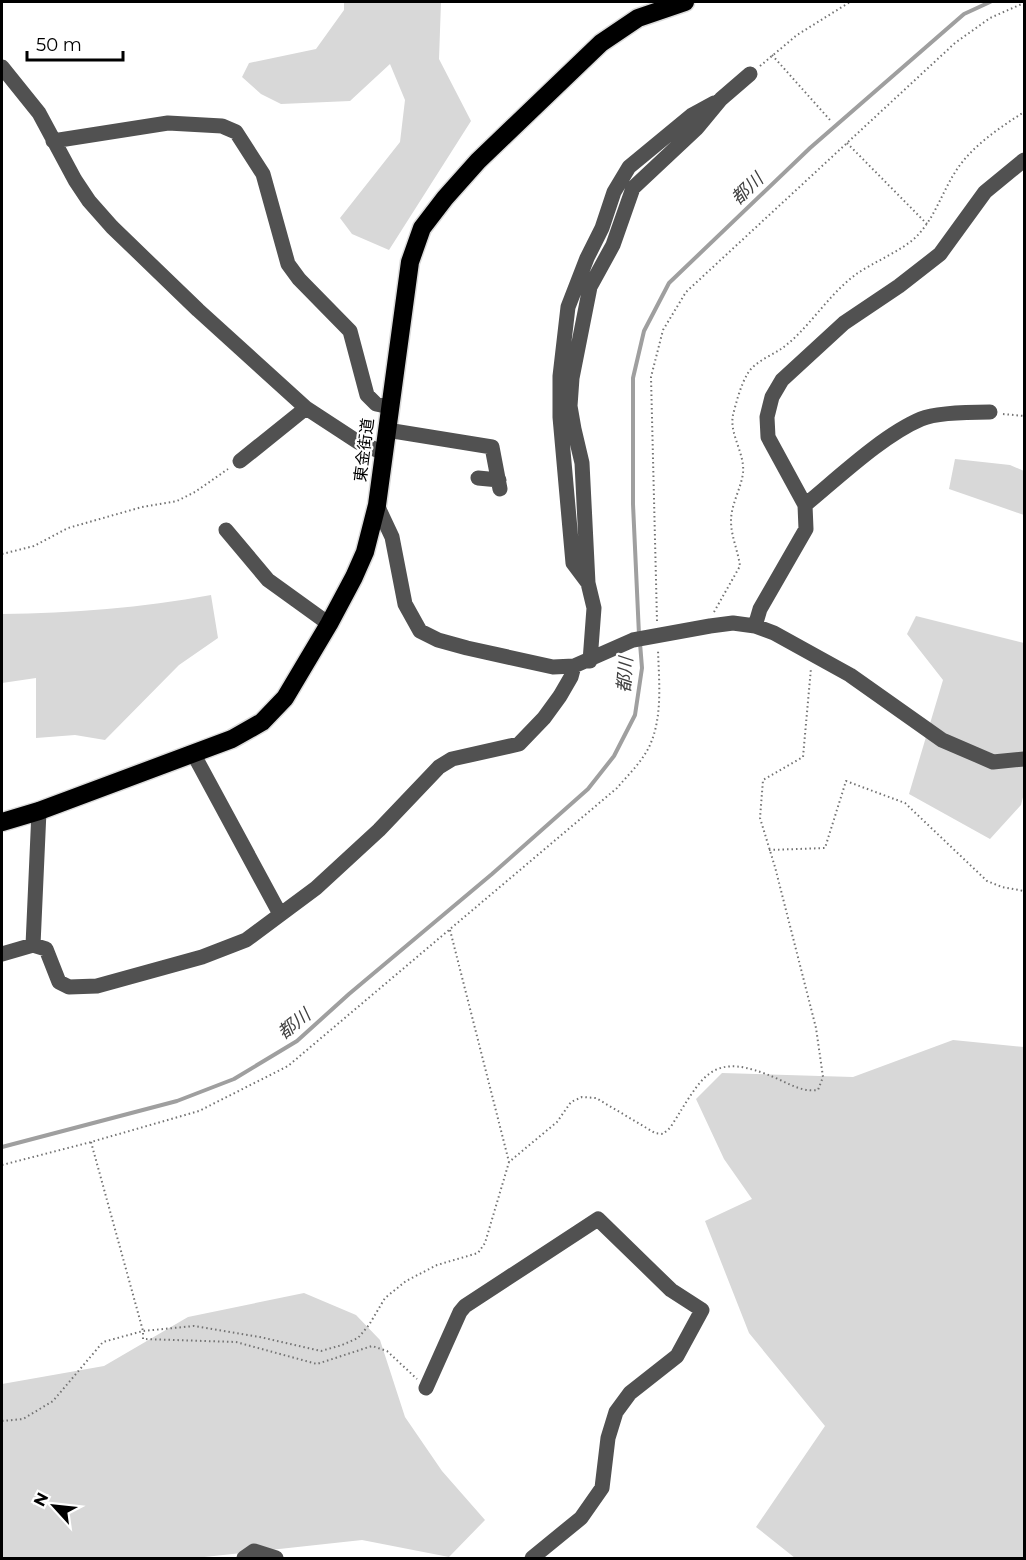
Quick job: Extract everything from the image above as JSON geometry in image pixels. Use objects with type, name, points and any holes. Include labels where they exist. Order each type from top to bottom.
[{"type":"highway","name":"東金街道","points":[[2,822],[39,811],[232,739],[262,723],[285,698],[329,624],[361,560],[377,505],[410,262],[422,228],[444,198],[478,160],[601,43],[638,18],[685,2]]},
{"type":"street","points":[[2,67],[8,83],[39,113],[75,180],[112,227],[198,310],[306,408],[358,442],[384,453]]},
{"type":"street","points":[[590,661],[594,608],[588,583],[573,563],[560,417],[560,376],[568,307],[587,258],[602,228],[614,192],[629,167],[692,116],[721,99],[750,74]]},
{"type":"street","points":[[53,141],[168,123],[222,126],[236,132],[263,174],[288,264],[299,279],[350,331],[366,395],[376,404],[390,407]]},
{"type":"street","points":[[754,626],[760,609],[806,529],[805,505],[768,437],[767,417],[772,397],[782,380],[844,323],[899,286],[940,254],[985,192],[1024,160]]},
{"type":"street","points":[[240,461],[306,408]]},
{"type":"street","points":[[805,505],[883,442],[922,419],[965,412],[990,412]]},
{"type":"street","points":[[387,430],[492,447],[500,484],[478,478]]},
{"type":"street","points":[[377,505],[392,537],[405,604],[420,631],[438,640],[553,667],[574,666],[590,661],[633,640],[657,635],[733,623],[754,626],[774,633],[850,675],[942,740],[993,762],[1024,759]]},
{"type":"street","points":[[226,530],[268,580],[329,624]]},
{"type":"street","points":[[2,954],[33,945],[46,949],[59,982],[69,987],[97,986],[173,966],[246,940],[324,881],[379,830],[439,767],[452,759],[519,744],[544,718],[560,696],[571,677],[574,666]]},
{"type":"street","points":[[194,755],[280,914]]},
{"type":"street","points":[[33,945],[39,811]]},
{"type":"street","points":[[426,1388],[460,1312],[465,1306],[598,1219],[671,1290],[702,1310],[677,1356],[630,1393],[616,1412],[608,1438],[602,1488],[580,1518],[532,1558]]},
{"type":"street","points":[[244,1558],[254,1551],[276,1558]]},
{"type":"path","points":[[750,74],[797,35],[850,2]]},
{"type":"path","points":[[2,1165],[199,1111],[288,1066],[617,788],[636,767],[649,747],[656,725],[660,695],[651,377],[663,330],[686,292],[955,43],[990,18],[1024,3]]},
{"type":"path","points":[[772,56],[830,120]]},
{"type":"path","points":[[847,143],[927,224]]},
{"type":"path","points":[[990,412],[1024,416]]},
{"type":"path","points":[[2,554],[34,546],[68,528],[142,507],[177,501],[195,492],[240,461]]},
{"type":"path","points":[[509,1162],[557,1122],[571,1102],[582,1097],[596,1098],[655,1133],[663,1134],[670,1128],[701,1079],[714,1069],[732,1066],[754,1068],[807,1092],[818,1090],[823,1077],[816,1028],[776,867],[759,818],[764,780],[804,757],[812,654]]},
{"type":"path","points":[[769,850],[825,848],[846,781],[905,803],[987,881],[1002,887],[1024,891]]},
{"type":"path","points":[[2,1421],[23,1419],[53,1401],[103,1342],[143,1331],[194,1326],[260,1337],[321,1351],[342,1345],[358,1338],[369,1325],[385,1298],[406,1281],[437,1264],[478,1253],[484,1243],[509,1162],[450,930]]},
{"type":"path","points":[[91,1142],[143,1331],[143,1339],[236,1342],[317,1364],[372,1346],[387,1351],[426,1388]]},
{"type":"shaded area","points":[[344,2],[441,2],[439,59],[471,121],[389,250],[352,234],[340,218],[400,142],[405,100],[390,64],[350,101],[281,104],[261,94],[242,77],[249,63],[316,49],[344,10]]},
{"type":"shaded area","points":[[955,459],[1010,465],[1024,471],[1024,515],[949,489]]},
{"type":"shaded area","points":[[211,595],[218,638],[179,665],[105,740],[75,735],[36,738],[36,678],[2,683],[2,614],[107,609]]},
{"type":"shaded area","points":[[916,616],[1024,643],[1024,793],[1021,805],[990,839],[909,794],[943,680],[907,634]]},
{"type":"shaded area","points":[[953,1040],[1024,1047],[1024,1558],[795,1558],[756,1527],[825,1426],[749,1333],[705,1221],[752,1199],[724,1159],[696,1099],[722,1073],[853,1077]]},
{"type":"shaded area","points":[[304,1293],[356,1315],[380,1340],[405,1417],[442,1471],[485,1520],[449,1557],[362,1540],[195,1558],[2,1558],[2,1384],[104,1366],[188,1317]]},
{"type":"waterway","name":"都川","points":[[639,635],[633,504],[633,378],[644,331],[669,283],[810,148],[964,14],[990,2]]},
{"type":"waterway","name":"都川","points":[[2,1147],[177,1101],[234,1079],[297,1041],[588,789],[614,756],[635,715],[642,668],[640,643]]}]
